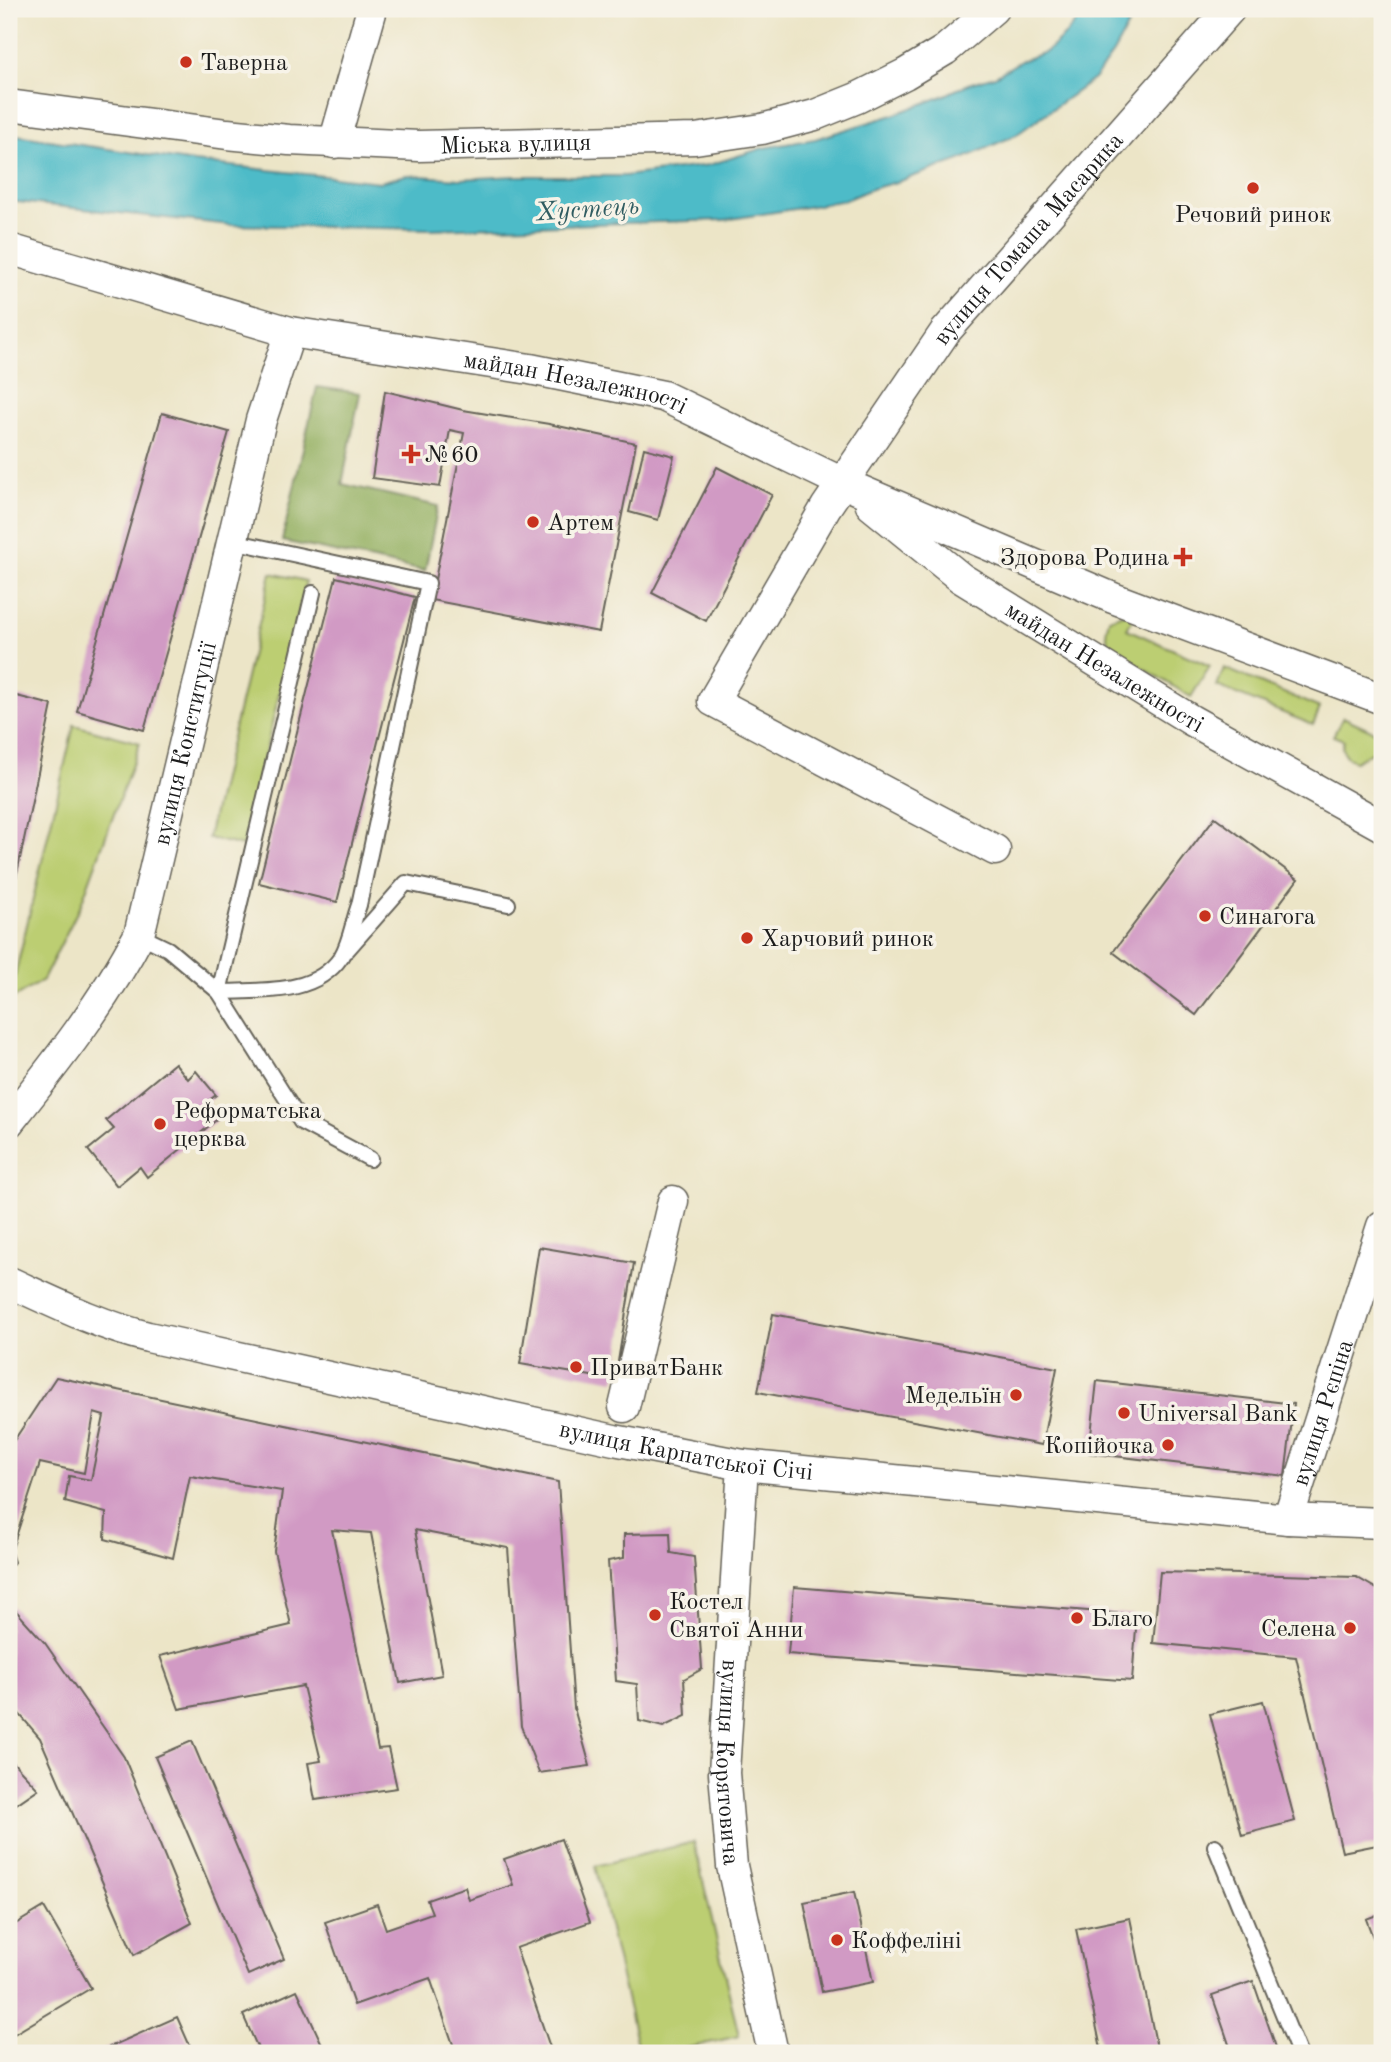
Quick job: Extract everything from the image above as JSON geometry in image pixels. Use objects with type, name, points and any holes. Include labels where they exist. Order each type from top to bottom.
[{"type":"street","points":[[334,142],[372,9]]},
{"type":"street","name":"Міська вулиця","points":[[9,105],[227,134],[334,142],[419,146],[695,139],[762,129],[815,115],[905,74],[945,50],[993,9]]},
{"type":"street","name":"вулиця Томаша Масарика","points":[[995,850],[713,701],[826,507],[945,332],[1230,9]]},
{"type":"street","name":"майдан Незалежності","points":[[9,249],[290,332],[530,369],[663,396],[843,483],[1114,598],[1382,699]]},
{"type":"street","name":"вулиця Конституції","points":[[9,1122],[39,1085],[118,974],[139,935],[261,420],[290,332]]},
{"type":"street","name":"майдан Незалежності","points":[[843,483],[961,578],[1191,720],[1382,826]]},
{"type":"street","points":[[624,1407],[673,1201]]},
{"type":"street","name":"вулиця Рєпіна","points":[[1288,1519],[1382,1226]]},
{"type":"street","name":"вулиця Карпатської Січі","points":[[9,1282],[86,1318],[127,1332],[614,1440],[743,1465],[1288,1519],[1382,1523]]},
{"type":"street","name":"вулиця Корятовича","points":[[743,1465],[724,1773],[732,1866],[773,2053]]},
{"type":"lane","points":[[232,541],[428,583],[359,905],[342,955]]},
{"type":"lane","points":[[219,992],[313,593]]},
{"type":"lane","points":[[219,992],[295,988],[327,974],[405,883],[508,904]]},
{"type":"lane","points":[[139,935],[168,949],[219,992],[301,1122],[370,1159]]},
{"type":"lane","points":[[1215,1846],[1299,2053]]},
{"type":"green space","points":[[317,387],[360,393],[342,484],[438,506],[425,571],[282,541]]},
{"type":"green space","points":[[271,573],[306,581],[243,846],[208,838]]},
{"type":"green space","points":[[1125,613],[1134,616],[1127,629],[1210,666],[1191,697],[1109,647],[1106,632],[1109,619]]},
{"type":"green space","points":[[1224,668],[1320,708],[1313,725],[1217,686]]},
{"type":"green space","points":[[1343,717],[1382,735],[1382,757],[1371,752],[1355,762],[1345,755],[1342,748],[1344,740],[1333,736]]},
{"type":"green space","points":[[74,725],[140,743],[81,904],[43,980],[9,1001]]},
{"type":"green space","points":[[694,1842],[739,2036],[665,2053],[639,2053],[595,1866]]},
{"type":"water","name":"Хустець","points":[[1086,9],[1137,9],[1113,53],[1094,79],[1016,135],[960,160],[900,181],[845,200],[813,206],[724,220],[429,229],[231,225],[9,201],[9,134],[194,162],[380,182],[406,175],[460,179],[625,176],[709,165],[763,148],[815,139],[893,115],[968,84],[995,76],[1021,61],[1046,52],[1066,34]]},
{"type":"building","name":"Артем","points":[[385,391],[463,410],[549,424],[636,443],[599,632],[431,600],[464,433],[450,430],[440,487],[372,478]]},
{"type":"building","points":[[162,413],[229,432],[144,730],[77,711]]},
{"type":"building","points":[[644,448],[674,456],[658,520],[629,512]]},
{"type":"building","points":[[717,467],[772,495],[706,621],[652,593]]},
{"type":"building","points":[[336,577],[415,597],[337,902],[259,883]]},
{"type":"building","points":[[9,694],[52,705],[10,907],[9,907]]},
{"type":"building","name":"Синагога","points":[[1215,817],[1298,879],[1196,1015],[1113,952]]},
{"type":"building","name":"Реформатська церква","points":[[175,1063],[188,1079],[196,1071],[216,1095],[207,1102],[220,1117],[147,1177],[140,1167],[117,1186],[88,1150],[114,1129],[106,1120]]},
{"type":"building","points":[[539,1247],[634,1263],[615,1380],[520,1364]]},
{"type":"building","points":[[773,1314],[1057,1368],[1042,1445],[758,1392]]},
{"type":"building","points":[[56,1377],[558,1482],[574,1708],[590,1766],[539,1773],[521,1726],[508,1548],[415,1530],[442,1675],[400,1683],[371,1533],[332,1530],[378,1749],[388,1748],[397,1788],[315,1800],[308,1763],[321,1761],[303,1686],[179,1709],[160,1656],[291,1625],[274,1551],[282,1491],[190,1476],[173,1558],[105,1539],[106,1513],[65,1502],[69,1476],[91,1480],[104,1416],[94,1413],[84,1473],[40,1463],[11,1552],[14,1562],[9,1569],[9,1448]]},
{"type":"building","points":[[1097,1381],[1294,1404],[1285,1476],[1089,1453]]},
{"type":"building","name":"Костел Святої Анни","points":[[670,1533],[671,1553],[694,1557],[702,1669],[684,1679],[686,1716],[663,1727],[639,1721],[637,1684],[616,1681],[608,1561],[624,1558],[624,1534]]},
{"type":"building","points":[[1160,1572],[1356,1577],[1382,1592],[1382,1844],[1342,1852],[1296,1657],[1153,1643]]},
{"type":"building","points":[[794,1587],[1137,1615],[1132,1681],[788,1654]]},
{"type":"building","points":[[9,1603],[45,1643],[124,1757],[192,1923],[134,1955],[40,1738],[9,1702]]},
{"type":"building","points":[[1263,1701],[1295,1821],[1242,1835],[1210,1714]]},
{"type":"building","points":[[192,1741],[284,1959],[248,1975],[155,1757]]},
{"type":"building","points":[[9,1758],[38,1789],[9,1809]]},
{"type":"building","points":[[561,1839],[590,1922],[516,1948],[552,2053],[456,2053],[430,1978],[354,2005],[325,1922],[377,1904],[386,1929],[432,1913],[427,1900],[465,1887],[469,1900],[513,1885],[504,1859]]},
{"type":"building","points":[[854,1892],[873,1982],[822,1992],[804,1902]]},
{"type":"building","points":[[44,1907],[91,1988],[9,2037],[9,1928]]},
{"type":"building","points":[[1382,1913],[1382,1961],[1366,1919]]},
{"type":"building","points":[[1130,1918],[1158,2053],[1102,2053],[1076,1929]]},
{"type":"building","points":[[1253,1981],[1278,2053],[1232,2053],[1212,1995]]},
{"type":"building","points":[[297,1990],[326,2053],[260,2053],[243,2015]]},
{"type":"building","points":[[177,2017],[193,2053],[96,2053]]},
{"type":"place","name":"Таверна","points":[[186,62]]},
{"type":"place","name":"Речовий ринок","points":[[1253,188]]},
{"type":"place","name":"№60","points":[[411,454]]},
{"type":"place","name":"Артем","points":[[533,522]]},
{"type":"place","name":"Здорова Родина","points":[[1183,557]]},
{"type":"place","name":"Синагога","points":[[1205,916]]},
{"type":"place","name":"Харчовий ринок","points":[[747,938]]},
{"type":"place","name":"Реформатська церква","points":[[160,1124]]},
{"type":"place","name":"ПриватБанк","points":[[576,1367]]},
{"type":"place","name":"Медельїн","points":[[1016,1395]]},
{"type":"place","name":"Universal Bank","points":[[1124,1413]]},
{"type":"place","name":"Копійочка","points":[[1168,1445]]},
{"type":"place","name":"Костел Святої Анни","points":[[655,1615]]},
{"type":"place","name":"Благо","points":[[1077,1618]]},
{"type":"place","name":"Селена","points":[[1350,1628]]},
{"type":"place","name":"Коффеліні","points":[[837,1940]]}]
